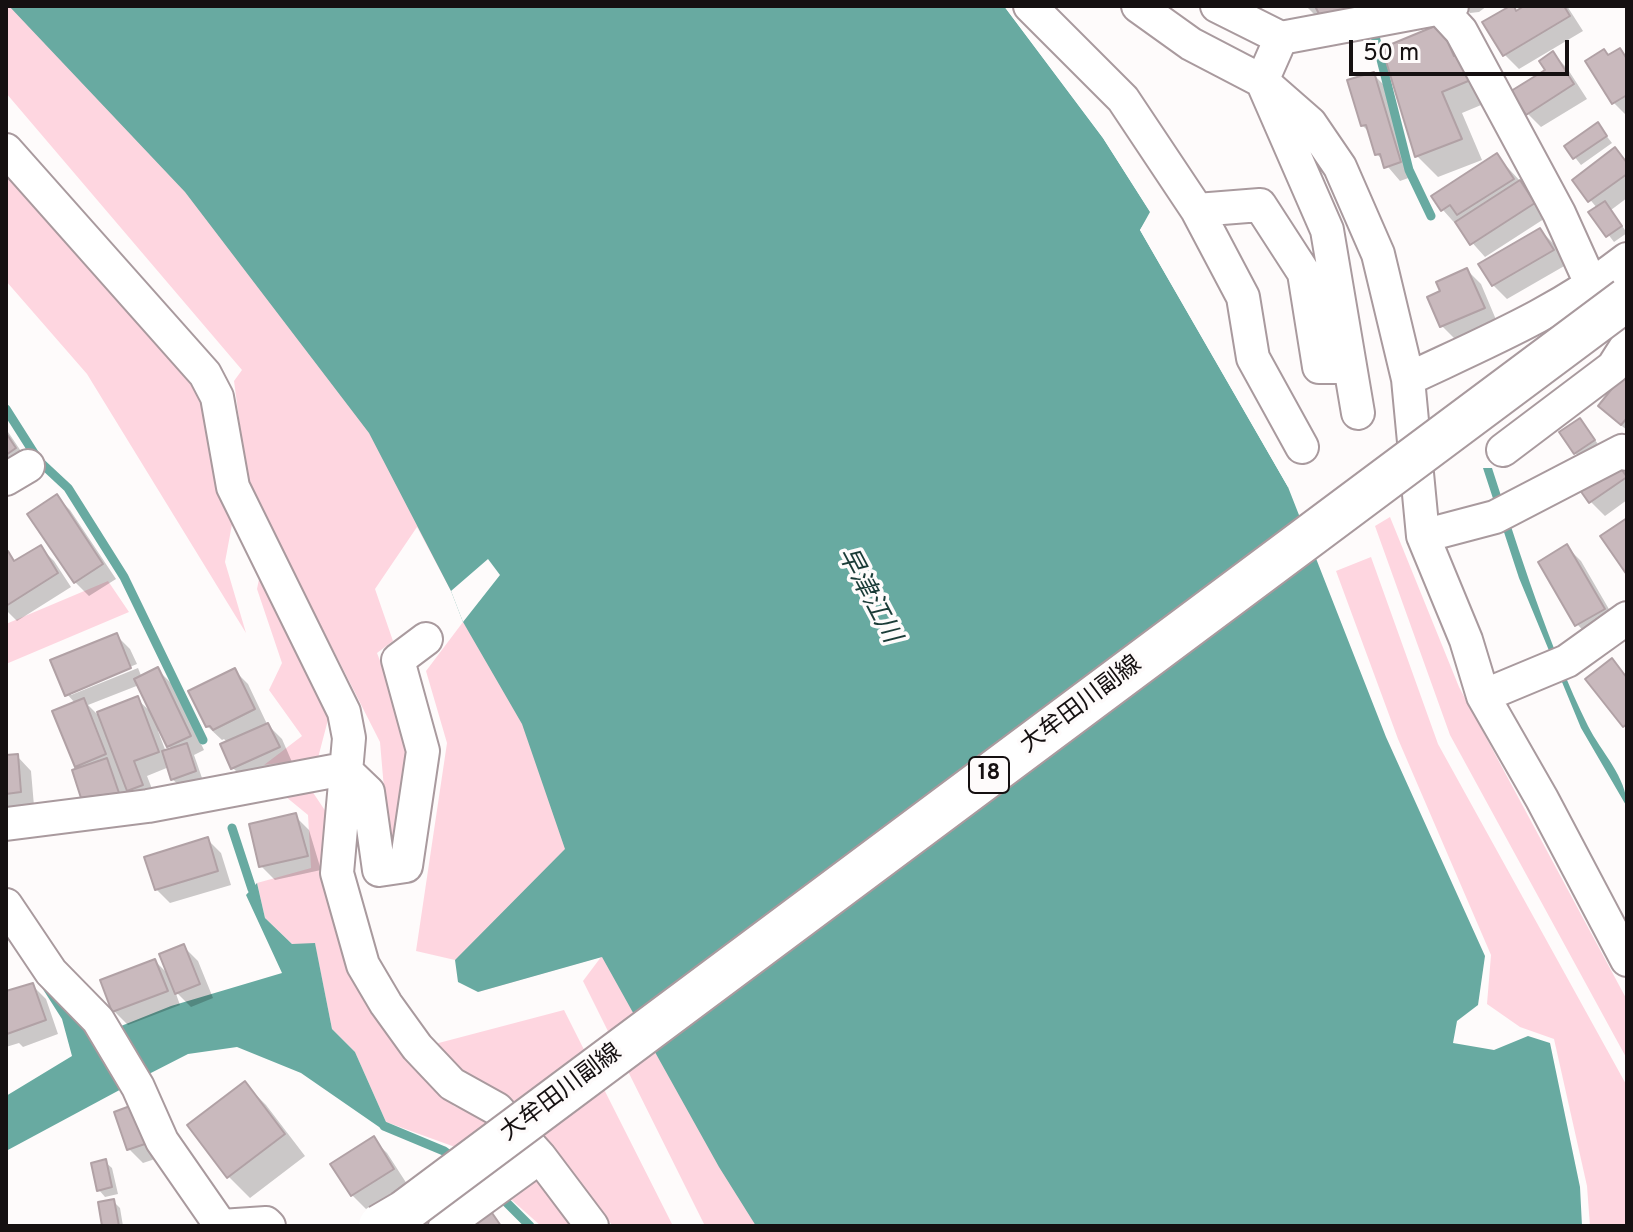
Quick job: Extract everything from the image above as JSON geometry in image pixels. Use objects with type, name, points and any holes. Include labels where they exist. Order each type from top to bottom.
[{"type":"main road","name":"大牟田川副線","points":[[380,1226],[416,1202],[1610,292]]},
{"type":"street","points":[[1030,6],[1123,99],[1197,210],[1243,297],[1253,358],[1302,447]]},
{"type":"street","points":[[1138,6],[1191,44],[1262,81],[1310,123],[1340,167],[1378,254],[1408,379],[1423,536],[1466,640],[1483,696],[1542,799],[1627,960]]},
{"type":"street","points":[[1217,6],[1281,38],[1444,7],[1461,31],[1559,213],[1610,292],[1627,329]]},
{"type":"street","points":[[1281,38],[1262,81],[1327,230],[1358,413]]},
{"type":"street","points":[[6,150],[205,374],[217,397],[233,487],[344,712],[349,738],[337,873],[363,965],[417,1047],[452,1084],[497,1109],[540,1157],[592,1226]]},
{"type":"street","points":[[1197,210],[1260,205],[1304,273],[1319,367],[1350,367]]},
{"type":"street","points":[[1408,379],[1537,317],[1610,292],[1627,259]]},
{"type":"street","points":[[1503,450],[1613,367],[1627,345]]},
{"type":"street","points":[[1423,536],[1502,514],[1622,451],[1627,454]]},
{"type":"street","points":[[1483,696],[1559,664],[1627,618]]},
{"type":"street","points":[[344,769],[368,792],[379,870],[406,866],[423,751],[398,660],[426,639]]},
{"type":"street","points":[[6,824],[148,806],[344,769]]},
{"type":"street","points":[[6,905],[51,972],[98,1020],[138,1087],[162,1141],[221,1226],[266,1223],[269,1226]]},
{"type":"street","points":[[445,1226],[540,1157]]},
{"type":"shaded area","points":[[6,6],[78,6],[488,559],[451,591],[417,527],[375,589],[393,641],[377,653],[414,750],[400,848],[389,847],[380,742],[247,480],[234,381],[242,370],[6,93]]},
{"type":"shaded area","points":[[6,174],[201,394],[214,476],[233,519],[225,562],[246,633],[87,374],[6,281]]},
{"type":"shaded area","points":[[1390,517],[1459,687],[1627,1000],[1627,1059],[1450,735],[1375,526]]},
{"type":"shaded area","points":[[1371,557],[1438,744],[1627,1086],[1627,1226],[1590,1226],[1587,1186],[1554,1039],[1520,1027],[1487,1004],[1491,955],[1398,739],[1336,571]]},
{"type":"shaded area","points":[[261,569],[330,712],[318,758],[264,765],[302,736],[269,690],[282,663],[257,589]]},
{"type":"shaded area","points":[[108,581],[129,612],[6,664],[6,624]]},
{"type":"shaded area","points":[[463,622],[614,841],[455,960],[416,951],[447,743],[426,671]]},
{"type":"shaded area","points":[[312,791],[326,812],[326,879],[408,1059],[454,1106],[492,1122],[519,1160],[493,1181],[455,1147],[386,1122],[355,1052],[332,1029],[315,944],[292,944],[265,918],[257,883],[311,868],[308,815],[280,792]]},
{"type":"shaded area","points":[[636,895],[838,1226],[705,1226],[583,981],[601,957],[478,992]]},
{"type":"shaded area","points":[[564,1010],[673,1226],[613,1226],[506,1097],[464,1076],[431,1045]]},
{"type":"shaded area","points":[[533,1176],[577,1226],[541,1226],[505,1194]]},
{"type":"water","name":"早津江川","points":[[9,6],[1004,6],[1103,138],[1151,213],[1140,230],[1288,487],[1386,737],[1485,956],[1478,1005],[1457,1021],[1453,1043],[1494,1050],[1528,1036],[1550,1043],[1580,1187],[1582,1226],[756,1226],[719,1167],[602,957],[478,992],[458,982],[455,960],[565,849],[522,724],[463,622],[451,591],[369,433],[185,192]]},
{"type":"water","points":[[1483,468],[1492,468],[1560,663],[1588,726],[1623,785],[1627,807],[1581,728],[1519,578]]},
{"type":"water","points":[[257,883],[265,918],[292,944],[315,943],[332,1029],[355,1052],[386,1122],[382,1129],[301,1073],[237,1047],[188,1054],[145,1076],[116,1028],[171,1006],[282,973],[246,895]]},
{"type":"water","points":[[49,982],[127,1086],[6,1151],[6,1096],[72,1056],[62,1019],[39,983]]},
{"type":"pier","points":[[1004,6],[1009,6],[1107,135],[1154,211],[1144,230],[1292,485],[1288,487],[1140,230],[1150,212],[1103,138]]},
{"type":"pier","points":[[488,559],[500,575],[463,622],[451,591]]},
{"type":"building","points":[[1315,6],[1356,6],[1357,8],[1320,16]]},
{"type":"building","points":[[1514,6],[1516,11],[1524,6],[1564,6],[1570,16],[1503,56],[1482,22]]},
{"type":"building","points":[[1440,24],[1454,56],[1462,52],[1473,79],[1442,92],[1462,139],[1415,157],[1382,48]]},
{"type":"building","points":[[1620,48],[1627,59],[1627,95],[1612,104],[1585,61],[1604,49],[1608,55]]},
{"type":"building","points":[[1553,51],[1574,84],[1526,115],[1511,91],[1545,70],[1539,61]]},
{"type":"building","points":[[1374,72],[1401,162],[1384,168],[1380,154],[1375,155],[1366,125],[1361,126],[1347,80]]},
{"type":"building","points":[[1598,122],[1607,136],[1573,159],[1564,146]]},
{"type":"building","points":[[1615,147],[1627,163],[1627,174],[1588,202],[1572,180]]},
{"type":"building","points":[[1497,153],[1514,179],[1457,215],[1450,205],[1441,211],[1431,196]]},
{"type":"building","points":[[1520,180],[1535,203],[1470,245],[1455,222]]},
{"type":"building","points":[[1605,201],[1622,226],[1606,237],[1588,212]]},
{"type":"building","points":[[1540,228],[1554,250],[1492,286],[1478,264]]},
{"type":"building","points":[[1467,268],[1485,308],[1440,327],[1427,297],[1440,291],[1436,282]]},
{"type":"building","points":[[1627,370],[1627,418],[1621,425],[1598,406]]},
{"type":"building","points":[[1580,418],[1595,440],[1574,454],[1559,432]]},
{"type":"building","points":[[6,433],[16,448],[6,455]]},
{"type":"building","points":[[1612,456],[1627,477],[1589,503],[1575,483]]},
{"type":"building","points":[[57,494],[103,564],[74,583],[27,514]]},
{"type":"building","points":[[1627,518],[1627,575],[1600,536]]},
{"type":"building","points":[[1567,544],[1605,609],[1575,626],[1538,562]]},
{"type":"building","points":[[41,545],[58,573],[6,606],[6,552],[14,561]]},
{"type":"building","points":[[117,633],[131,668],[65,696],[50,660]]},
{"type":"building","points":[[1612,658],[1627,678],[1627,724],[1623,727],[1585,679]]},
{"type":"building","points":[[158,667],[191,736],[167,747],[134,679]]},
{"type":"building","points":[[235,668],[255,709],[213,730],[210,726],[206,727],[188,691]]},
{"type":"building","points":[[138,696],[159,752],[134,761],[143,785],[127,791],[97,712]]},
{"type":"building","points":[[84,698],[106,754],[75,767],[52,711]]},
{"type":"building","points":[[268,723],[280,747],[231,769],[220,744]]},
{"type":"building","points":[[187,743],[196,771],[171,780],[162,751]]},
{"type":"building","points":[[18,754],[21,792],[6,794],[6,755]]},
{"type":"building","points":[[107,758],[119,793],[81,798],[72,770]]},
{"type":"building","points":[[296,813],[308,856],[259,867],[249,824]]},
{"type":"building","points":[[208,837],[218,871],[155,890],[144,857]]},
{"type":"building","points":[[184,944],[200,984],[175,994],[159,954]]},
{"type":"building","points":[[155,959],[168,991],[112,1012],[100,980]]},
{"type":"building","points":[[33,983],[46,1020],[7,1034],[6,991]]},
{"type":"building","points":[[245,1081],[285,1134],[227,1178],[187,1125]]},
{"type":"building","points":[[138,1103],[151,1142],[127,1150],[114,1112]]},
{"type":"building","points":[[374,1136],[394,1169],[351,1196],[330,1164]]},
{"type":"building","points":[[106,1159],[112,1187],[97,1191],[91,1163]]},
{"type":"building","points":[[114,1199],[119,1226],[102,1226],[98,1202]]},
{"type":"building","points":[[488,1207],[501,1226],[461,1226]]},
{"type":"waterway","points":[[1375,36],[1409,170],[1431,216]]},
{"type":"waterway","points":[[6,409],[39,461],[68,488],[124,577],[203,740]]},
{"type":"waterway","points":[[232,828],[252,889]]},
{"type":"waterway","points":[[384,1126],[444,1151],[455,1159]]},
{"type":"waterway","points":[[505,1201],[530,1226]]}]
